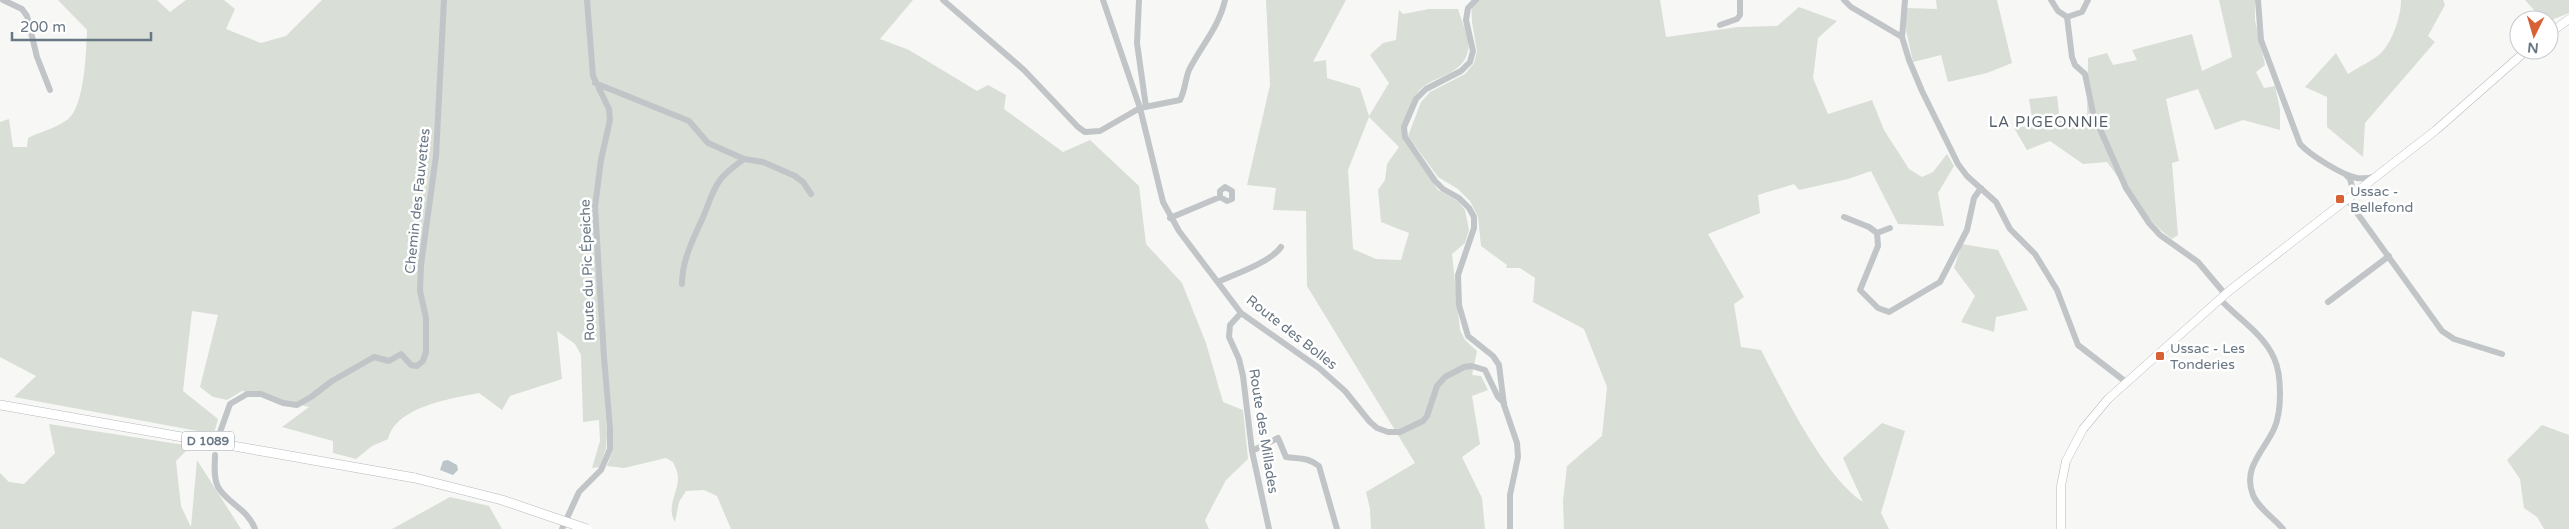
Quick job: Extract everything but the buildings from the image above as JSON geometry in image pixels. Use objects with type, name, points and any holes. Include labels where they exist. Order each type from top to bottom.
[{"type":"highway","name":"D 1089","points":[[0,405],[415,478],[502,500],[587,529]]},
{"type":"main road","points":[[2061,529],[2062,476],[2070,451],[2096,413],[2126,382],[2223,296],[2436,130],[2516,60]]},
{"type":"street","points":[[3,0],[22,9],[27,16],[37,57],[50,90]]},
{"type":"street","name":"Chemin des Fauvettes","points":[[219,435],[230,404],[247,394],[261,394],[283,403],[296,405],[311,397],[332,380],[374,357],[389,361],[401,354],[411,365],[417,366],[423,361],[426,352],[426,318],[420,291],[420,265],[436,156],[444,0]]},
{"type":"street","name":"Route du Pic Épeiche","points":[[562,529],[576,497],[585,484],[601,470],[610,449],[595,207],[601,160],[610,120],[609,109],[595,83],[587,0]]},
{"type":"street","points":[[943,0],[1024,70],[1063,113],[1085,132],[1100,131],[1143,108],[1180,100],[1184,93],[1189,71],[1222,15],[1225,0]]},
{"type":"street","name":"Route des Bolles","points":[[1103,0],[1143,108],[1163,202],[1170,218],[1241,313],[1319,368],[1346,390],[1370,422],[1377,428],[1388,432],[1400,432],[1423,421],[1428,416],[1437,386],[1445,378],[1464,367],[1472,366],[1485,370],[1498,397],[1504,403]]},
{"type":"street","points":[[1139,0],[1137,43],[1143,108]]},
{"type":"street","points":[[1476,0],[1467,12],[1466,20],[1474,51],[1470,62],[1461,71],[1426,89],[1416,99],[1404,127],[1405,137],[1435,181],[1443,189],[1459,198],[1469,208],[1474,217],[1474,228],[1458,275],[1459,305],[1468,336],[1493,356],[1499,365],[1504,403],[1517,443],[1518,457],[1510,495],[1510,529]]},
{"type":"street","points":[[1720,25],[1737,19],[1740,15],[1740,0]]},
{"type":"street","points":[[1844,0],[1851,7],[1902,37]]},
{"type":"street","points":[[1905,0],[1902,37],[1914,75],[1964,173],[1996,202],[2010,229],[2035,254],[2057,290],[2078,345],[2126,382]]},
{"type":"street","points":[[2051,0],[2058,11],[2067,17],[2072,57],[2075,65],[2085,74],[2093,113],[2126,188],[2149,223],[2160,235],[2198,262],[2223,296],[2263,340],[2274,357],[2279,372],[2277,419],[2274,429],[2255,459],[2250,472],[2250,488],[2254,498],[2283,529]]},
{"type":"street","points":[[2067,17],[2082,12],[2088,0]]},
{"type":"street","points":[[2258,0],[2261,40],[2300,144],[2307,151],[2350,179],[2351,196],[2389,256],[2442,331],[2454,340],[2502,354]]},
{"type":"street","points":[[595,83],[690,121],[708,143],[744,160],[763,162],[795,176],[803,182],[811,194]]},
{"type":"street","points":[[682,284],[682,268],[693,234],[704,215],[710,195],[728,171],[744,160]]},
{"type":"street","points":[[2346,175],[2364,179],[2377,176]]},
{"type":"street","points":[[1844,217],[1862,223],[1877,234],[1878,246],[1860,290],[1878,308],[1889,312],[1940,282],[1967,230],[1974,198],[1981,188]]},
{"type":"street","points":[[1170,218],[1220,197]]},
{"type":"street","points":[[1877,234],[1890,228]]},
{"type":"street","points":[[1218,282],[1254,266],[1278,252],[1281,248]]},
{"type":"street","points":[[2328,302],[2389,256]]},
{"type":"street","name":"Route des Millades","points":[[1241,313],[1230,325],[1229,337],[1240,360],[1252,452],[1269,529]]},
{"type":"street","points":[[1252,452],[1278,438],[1286,457],[1313,460],[1319,466],[1337,529]]},
{"type":"street","points":[[215,454],[214,475],[218,487],[244,510],[255,529]]},
{"type":"shaded area","points":[[58,0],[157,0],[170,12],[186,0],[224,0],[235,9],[226,29],[261,43],[286,36],[322,0],[913,0],[880,39],[909,50],[977,91],[988,85],[1006,95],[1004,109],[1063,152],[1090,140],[1139,186],[1146,244],[1182,283],[1206,343],[1223,402],[1243,410],[1248,459],[1226,480],[1205,520],[1209,529],[731,529],[717,496],[704,490],[686,491],[679,502],[675,522],[672,505],[678,478],[673,462],[666,458],[624,468],[607,466],[613,450],[613,436],[598,307],[607,433],[606,449],[599,467],[592,468],[600,441],[599,420],[583,422],[581,355],[575,344],[557,331],[562,379],[510,396],[502,410],[479,393],[440,401],[426,406],[402,419],[393,428],[388,439],[372,446],[356,459],[333,453],[333,441],[282,427],[309,407],[242,391],[227,400],[213,397],[200,387],[218,315],[192,311],[183,391],[218,419],[214,434],[14,397],[36,376],[0,357],[0,122],[9,119],[13,147],[27,147],[28,138],[63,123],[73,113],[78,103],[83,78],[87,30]]},
{"type":"shaded area","points":[[1266,0],[1346,0],[1313,62],[1326,60],[1327,78],[1360,88],[1369,116],[1389,83],[1370,55],[1383,43],[1396,40],[1399,10],[1403,14],[1429,9],[1458,9],[1469,46],[1465,58],[1456,69],[1430,82],[1419,91],[1405,119],[1402,133],[1404,141],[1438,190],[1458,201],[1465,210],[1469,230],[1465,243],[1452,254],[1460,330],[1465,340],[1477,351],[1472,375],[1481,376],[1488,390],[1472,396],[1480,444],[1462,457],[1482,498],[1485,529],[1371,529],[1370,509],[1366,492],[1415,463],[1307,286],[1306,211],[1273,210],[1276,188],[1247,185],[1270,85]],"holes":[[[1369,117],[1399,147],[1387,164],[1385,180],[1378,190],[1381,222],[1409,233],[1401,260],[1376,259],[1353,249],[1348,170]]]},
{"type":"shaded area","points":[[1471,0],[1660,0],[1666,37],[1738,27],[1777,26],[1799,7],[1837,21],[1818,38],[1813,78],[1828,114],[1872,100],[1884,130],[1909,169],[1922,177],[1933,172],[1947,154],[1954,166],[1938,193],[1944,226],[1898,224],[1871,171],[1848,179],[1799,190],[1794,184],[1758,195],[1760,213],[1708,234],[1744,297],[1734,304],[1741,347],[1761,350],[1819,454],[1848,490],[1863,502],[1843,458],[1882,423],[1905,431],[1881,513],[1889,529],[1564,529],[1563,501],[1567,466],[1602,436],[1607,387],[1584,329],[1533,302],[1535,278],[1520,268],[1506,268],[1507,265],[1481,246],[1478,217],[1470,201],[1458,189],[1438,177],[1408,136],[1421,102],[1430,92],[1465,74],[1474,63],[1477,51],[1472,22]]},
{"type":"shaded area","points":[[1936,0],[1997,0],[2012,63],[1987,73],[1948,82],[1941,55],[1913,62],[1905,26],[1906,8],[1937,9]]},
{"type":"shaded area","points":[[2219,0],[2255,0],[2255,20],[2265,65],[2256,72],[2264,88],[2275,86],[2280,109],[2280,130],[2243,120],[2215,130],[2198,89],[2166,99],[2179,161],[2172,163],[2178,235],[2172,239],[2153,223],[2107,162],[2083,164],[2050,141],[2027,150],[2014,128],[2033,125],[2029,99],[2057,96],[2060,121],[2087,119],[2088,58],[2107,53],[2113,65],[2137,60],[2132,50],[2192,34],[2202,71],[2232,57]]},
{"type":"shaded area","points":[[2401,0],[2443,0],[2445,5],[2428,36],[2435,42],[2365,123],[2363,157],[2327,127],[2327,97],[2305,87],[2336,53],[2348,74],[2382,52],[2396,28]]},
{"type":"shaded area","points":[[2525,0],[2569,0],[2569,13],[2559,17],[2559,10],[2534,10]]},
{"type":"shaded area","points":[[1962,244],[1998,250],[2028,310],[1996,317],[1994,332],[1961,322],[1975,296],[1954,268]]},
{"type":"shaded area","points":[[49,424],[191,446],[176,461],[181,506],[191,527],[197,460],[241,529],[0,529],[0,473],[9,482],[24,484],[55,453]]},
{"type":"shaded area","points":[[2542,425],[2569,435],[2569,529],[2544,529],[2537,517],[2524,508],[2520,479],[2507,460]]},
{"type":"shaded area","points":[[448,460],[457,465],[458,470],[453,475],[440,470],[443,461]]},
{"type":"shaded area","points":[[450,497],[489,506],[502,529],[392,529]]},
{"type":"place","name":"Ussac - Bellefond","points":[[2340,199]]},
{"type":"place","name":"Ussac - Les Tonderies","points":[[2160,356]]},
{"type":"district","name":"LA PIGEONNIE","points":[[2049,122]]}]
